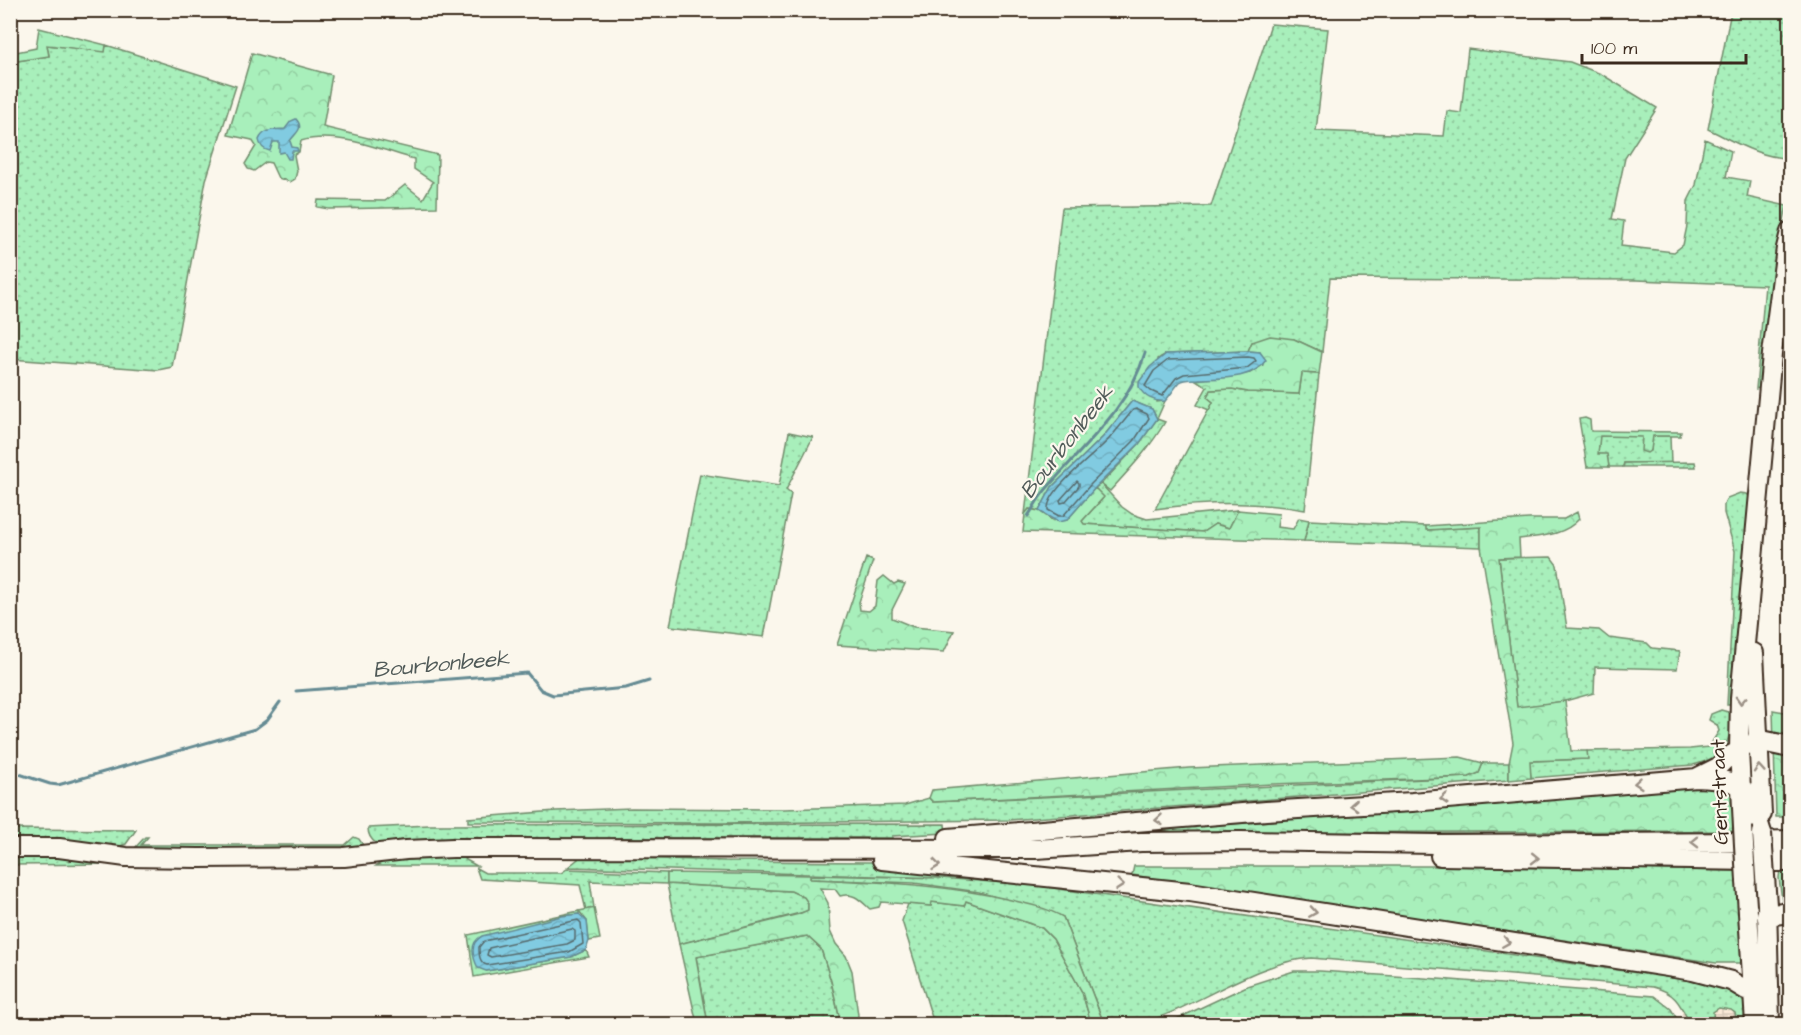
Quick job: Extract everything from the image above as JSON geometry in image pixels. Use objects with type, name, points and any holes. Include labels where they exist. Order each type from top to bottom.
[{"type":"highway","points":[[1757,740],[1791,747]]},
{"type":"highway","points":[[1757,845],[1791,841]]},
{"type":"highway","points":[[1757,845],[1791,861]]},
{"type":"highway","points":[[1759,907],[1791,912]]},
{"type":"main road","points":[[1770,1024],[1767,947],[1759,907],[1757,845],[1749,795],[1757,740],[1754,558],[1772,354],[1791,232]]},
{"type":"main road","name":"Gentstraat","points":[[1754,558],[1740,698],[1739,750],[1749,795],[1746,881],[1759,907],[1752,967],[1755,1024]]},
{"type":"main road","points":[[1697,778],[1718,767],[1739,750],[1757,740]]},
{"type":"main road","points":[[816,849],[846,841],[947,838],[1697,778],[1730,780],[1749,795]]},
{"type":"main road","points":[[10,848],[59,848],[126,857],[199,858],[344,857],[406,850],[453,848],[1036,849],[1057,852],[1757,845]]},
{"type":"main road","points":[[816,849],[855,859],[898,861],[1190,892],[1693,970],[1731,981],[1746,990],[1752,990]]},
{"type":"main road","points":[[1693,970],[1736,971],[1752,967],[1761,959],[1767,947]]},
{"type":"shaded area","points":[[1681,1004],[1779,1016],[1779,1024],[1683,1024]]},
{"type":"green space","points":[[1731,11],[1790,11],[1790,158],[1769,156],[1708,129]]},
{"type":"green space","points":[[1271,24],[1328,29],[1316,131],[1444,136],[1447,111],[1461,113],[1468,49],[1570,62],[1601,74],[1657,108],[1625,158],[1612,219],[1624,221],[1621,246],[1674,252],[1683,245],[1687,226],[1688,201],[1696,185],[1705,139],[1731,151],[1726,177],[1750,181],[1747,197],[1787,206],[1775,263],[1759,388],[1756,389],[1765,285],[1636,280],[1330,278],[1322,352],[1294,339],[1252,342],[1248,351],[1166,354],[1158,359],[1157,402],[1165,401],[1157,419],[1152,409],[1132,401],[1103,437],[1052,487],[1039,511],[1029,509],[1025,514],[1062,208],[1211,206]]},
{"type":"green space","points":[[39,28],[106,45],[105,52],[47,45],[49,56],[11,62],[11,53],[36,48]]},
{"type":"green space","points":[[47,45],[105,51],[106,45],[236,86],[206,180],[172,367],[158,370],[11,359],[10,62],[49,56]]},
{"type":"green space","points":[[252,53],[332,75],[323,127],[438,155],[437,207],[329,209],[317,207],[318,200],[385,201],[405,185],[423,199],[433,182],[414,169],[414,159],[358,142],[329,138],[301,141],[299,152],[294,155],[297,171],[295,179],[290,182],[278,178],[271,163],[266,162],[254,171],[248,169],[245,164],[256,146],[252,140],[228,135]]},
{"type":"green space","points":[[1270,336],[1294,339],[1322,352],[1319,374],[1302,373],[1299,394],[1248,392],[1232,389],[1210,390],[1207,397],[1213,402],[1209,410],[1197,405],[1207,387],[1196,380],[1250,373],[1263,365],[1260,352],[1248,351],[1252,342]]},
{"type":"green space","points":[[1302,373],[1319,374],[1305,510],[1267,505],[1230,504],[1155,509],[1213,402],[1206,397],[1210,390],[1232,389],[1248,392],[1299,394]]},
{"type":"green space","points":[[1157,419],[1165,422],[1159,432],[1110,491],[1101,484],[1139,444]]},
{"type":"green space","points":[[1579,419],[1590,420],[1591,431],[1681,432],[1680,436],[1653,436],[1651,450],[1647,453],[1641,451],[1642,437],[1600,436],[1598,454],[1607,454],[1609,467],[1587,467]]},
{"type":"green space","points":[[789,432],[813,437],[786,490],[791,494],[764,637],[670,626],[700,474],[779,486]]},
{"type":"green space","points":[[1599,436],[1642,436],[1651,450],[1652,436],[1670,436],[1671,463],[1624,463],[1623,467],[1609,467],[1607,455],[1598,454]]},
{"type":"green space","points":[[1695,462],[1696,467],[1623,467],[1624,463]]},
{"type":"green space","points":[[1101,484],[1122,507],[1132,514],[1147,519],[1238,510],[1229,528],[1215,524],[1203,532],[1083,524],[1082,521],[1103,498],[1095,488]]},
{"type":"green space","points":[[1095,488],[1104,497],[1082,521],[1084,524],[1203,532],[1215,524],[1229,528],[1238,510],[1279,514],[1277,527],[1293,529],[1299,518],[1309,520],[1304,541],[1023,532],[1025,514],[1029,509],[1039,511],[1052,520],[1067,520]]},
{"type":"green space","points":[[1740,493],[1750,497],[1734,705],[1727,705],[1735,551],[1724,513],[1724,505],[1727,498]]},
{"type":"green space","points":[[1577,512],[1579,519],[1566,529],[1519,539],[1520,557],[1499,558],[1517,707],[1565,701],[1571,751],[1587,751],[1588,759],[1530,761],[1531,778],[1509,780],[1509,763],[1513,743],[1481,547],[1481,527],[1426,530],[1426,526],[1564,519]]},
{"type":"green space","points":[[1309,520],[1426,526],[1427,530],[1481,527],[1481,547],[1304,541]]},
{"type":"green space","points":[[1551,557],[1557,565],[1567,628],[1599,630],[1609,638],[1647,643],[1652,648],[1680,651],[1677,669],[1595,667],[1594,693],[1565,701],[1517,708],[1499,558]]},
{"type":"green space","points":[[866,558],[873,561],[859,602],[860,610],[869,611],[875,606],[878,581],[884,576],[894,584],[898,582],[905,584],[892,610],[892,618],[914,627],[954,631],[944,652],[837,645]]},
{"type":"green space","points":[[1721,710],[1732,713],[1730,734],[1724,748],[1713,758],[1704,762],[1693,765],[1531,778],[1529,761],[1587,759],[1587,751],[1709,747],[1719,731],[1717,725],[1709,720],[1711,714]]},
{"type":"green space","points":[[1773,710],[1790,713],[1790,817],[1776,817]]},
{"type":"green space","points":[[1460,757],[1483,763],[1479,773],[1469,777],[1273,784],[933,802],[929,798],[932,790],[1189,768]]},
{"type":"green space","points":[[1483,763],[1509,763],[1509,780],[1009,820],[721,823],[468,822],[468,818],[556,811],[632,808],[784,809],[905,805],[929,798],[933,802],[1469,777],[1479,773]]},
{"type":"green space","points":[[1701,783],[1729,786],[1735,795],[1737,831],[1161,833],[1160,829],[1260,822]]},
{"type":"green space","points":[[945,824],[946,833],[892,836],[892,838],[616,838],[376,843],[368,833],[368,828],[430,825]]},
{"type":"green space","points":[[11,829],[136,830],[126,844],[114,848],[11,840]]},
{"type":"green space","points":[[145,837],[148,837],[141,845],[345,845],[354,837],[359,839],[365,848],[133,850]]},
{"type":"green space","points":[[10,854],[64,855],[113,864],[11,865]]},
{"type":"green space","points":[[459,856],[477,866],[376,866],[386,860]]},
{"type":"green space","points":[[582,856],[725,861],[874,862],[946,869],[945,878],[568,867]]},
{"type":"green space","points":[[1781,861],[1790,861],[1790,935],[1787,936],[1779,878]]},
{"type":"green space","points":[[1134,866],[1460,866],[1738,871],[1744,954],[1741,963],[1716,963],[1132,875]]},
{"type":"green space","points":[[476,868],[485,873],[561,873],[567,869],[667,873],[667,884],[590,881],[594,908],[586,910],[580,885],[480,879]]},
{"type":"green space","points":[[667,873],[810,875],[810,879],[961,890],[1044,909],[1063,917],[1104,1024],[1085,1024],[1089,1016],[1082,992],[1053,939],[1042,928],[966,901],[964,906],[932,902],[931,906],[881,902],[879,907],[870,909],[853,896],[840,896],[835,889],[820,888],[828,903],[830,931],[836,944],[846,956],[852,971],[858,1015],[857,1024],[841,1024],[821,949],[807,936],[696,957],[708,1024],[697,1024],[679,944],[799,914],[808,910],[808,903],[804,897],[791,891],[667,884]]},
{"type":"green space","points":[[810,875],[941,878],[1032,885],[1686,980],[1718,987],[1739,997],[1745,1003],[1747,1024],[1737,1024],[1735,1013],[1719,1008],[1713,1012],[1714,1024],[1690,1024],[1672,996],[1653,987],[1311,958],[1269,967],[1161,1017],[1140,1024],[1104,1024],[1063,917],[979,892],[914,883],[810,879]]},
{"type":"green space","points":[[667,884],[791,891],[804,897],[808,902],[808,911],[679,944]]},
{"type":"green space","points":[[966,901],[1042,928],[1053,939],[1082,992],[1089,1016],[1085,1024],[934,1024],[902,921],[908,904],[931,906],[931,902],[964,906]]},
{"type":"green space","points":[[594,908],[600,939],[589,941],[587,921],[579,911]]},
{"type":"green space","points":[[579,911],[579,914],[562,916],[486,971],[571,957],[586,950],[589,957],[474,977],[468,935]]},
{"type":"green space","points":[[807,936],[821,949],[841,1024],[708,1024],[696,957]]},
{"type":"green space","points":[[1294,971],[1438,979],[1654,996],[1671,1009],[1680,1024],[1166,1024],[1247,986]]},
{"type":"water","points":[[296,119],[300,126],[290,141],[292,147],[297,148],[298,151],[292,151],[291,159],[288,159],[284,152],[279,153],[279,142],[273,142],[270,151],[261,146],[259,140],[263,134],[285,129],[291,121]]},
{"type":"water","points":[[1260,352],[1266,360],[1260,367],[1245,375],[1182,381],[1165,401],[1150,398],[1139,387],[1139,382],[1150,367],[1166,354]]},
{"type":"water","points":[[1132,401],[1152,409],[1157,419],[1139,444],[1067,520],[1058,522],[1039,511],[1052,487],[1103,437]]},
{"type":"water","points":[[579,914],[587,921],[589,941],[586,950],[571,957],[486,971],[478,968],[474,959],[473,946],[482,936],[562,916]]},
{"type":"waterway","name":"Bourbonbeek","points":[[1028,516],[1043,493],[1115,411],[1137,374],[1145,353]]},
{"type":"waterway","name":"Bourbonbeek","points":[[296,691],[527,673],[541,690],[553,695],[626,688],[649,681]]},
{"type":"waterway","name":"Bourbonbeek","points":[[10,771],[58,785],[255,729],[267,720],[280,702]]}]
